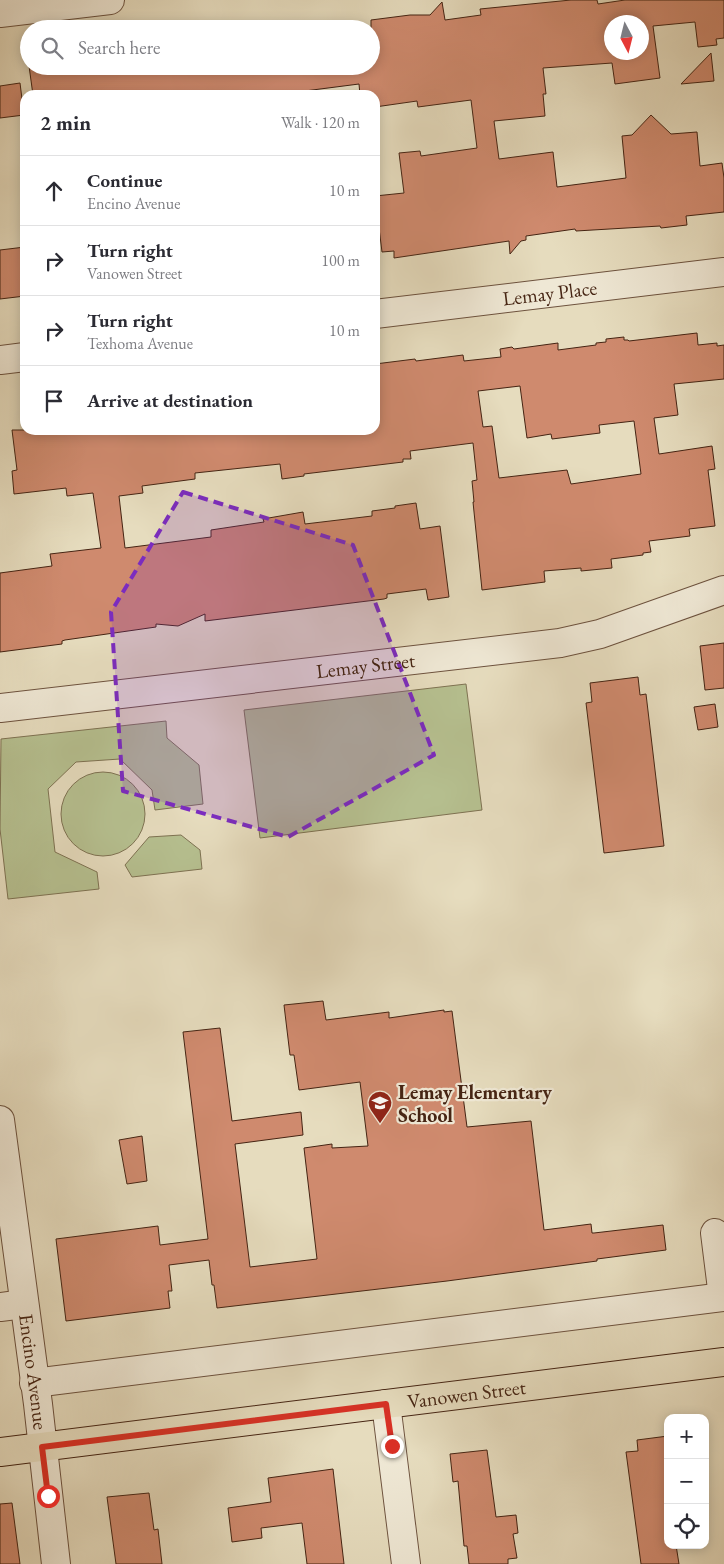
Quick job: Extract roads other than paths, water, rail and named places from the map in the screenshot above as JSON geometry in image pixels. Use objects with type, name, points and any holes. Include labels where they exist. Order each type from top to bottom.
[{"type":"main road","name":"Vanowen Street","points":[[0,1452],[724,1362]]},
{"type":"street","points":[[0,13],[110,0]]},
{"type":"street","name":"Lemay Place","points":[[380,313],[724,272]]},
{"type":"street","points":[[0,360],[20,358]]},
{"type":"street","name":"Lemay Street","points":[[0,708],[560,643],[600,634],[724,590]]},
{"type":"street","name":"Encino Avenue","points":[[0,1120],[12,1305],[34,1382],[56,1564]]},
{"type":"street","points":[[34,1382],[724,1297],[715,1233]]},
{"type":"street","points":[[386,1404],[406,1564]]},
{"type":"place","name":"Lemay Elementary School","points":[[380,1124]]}]
